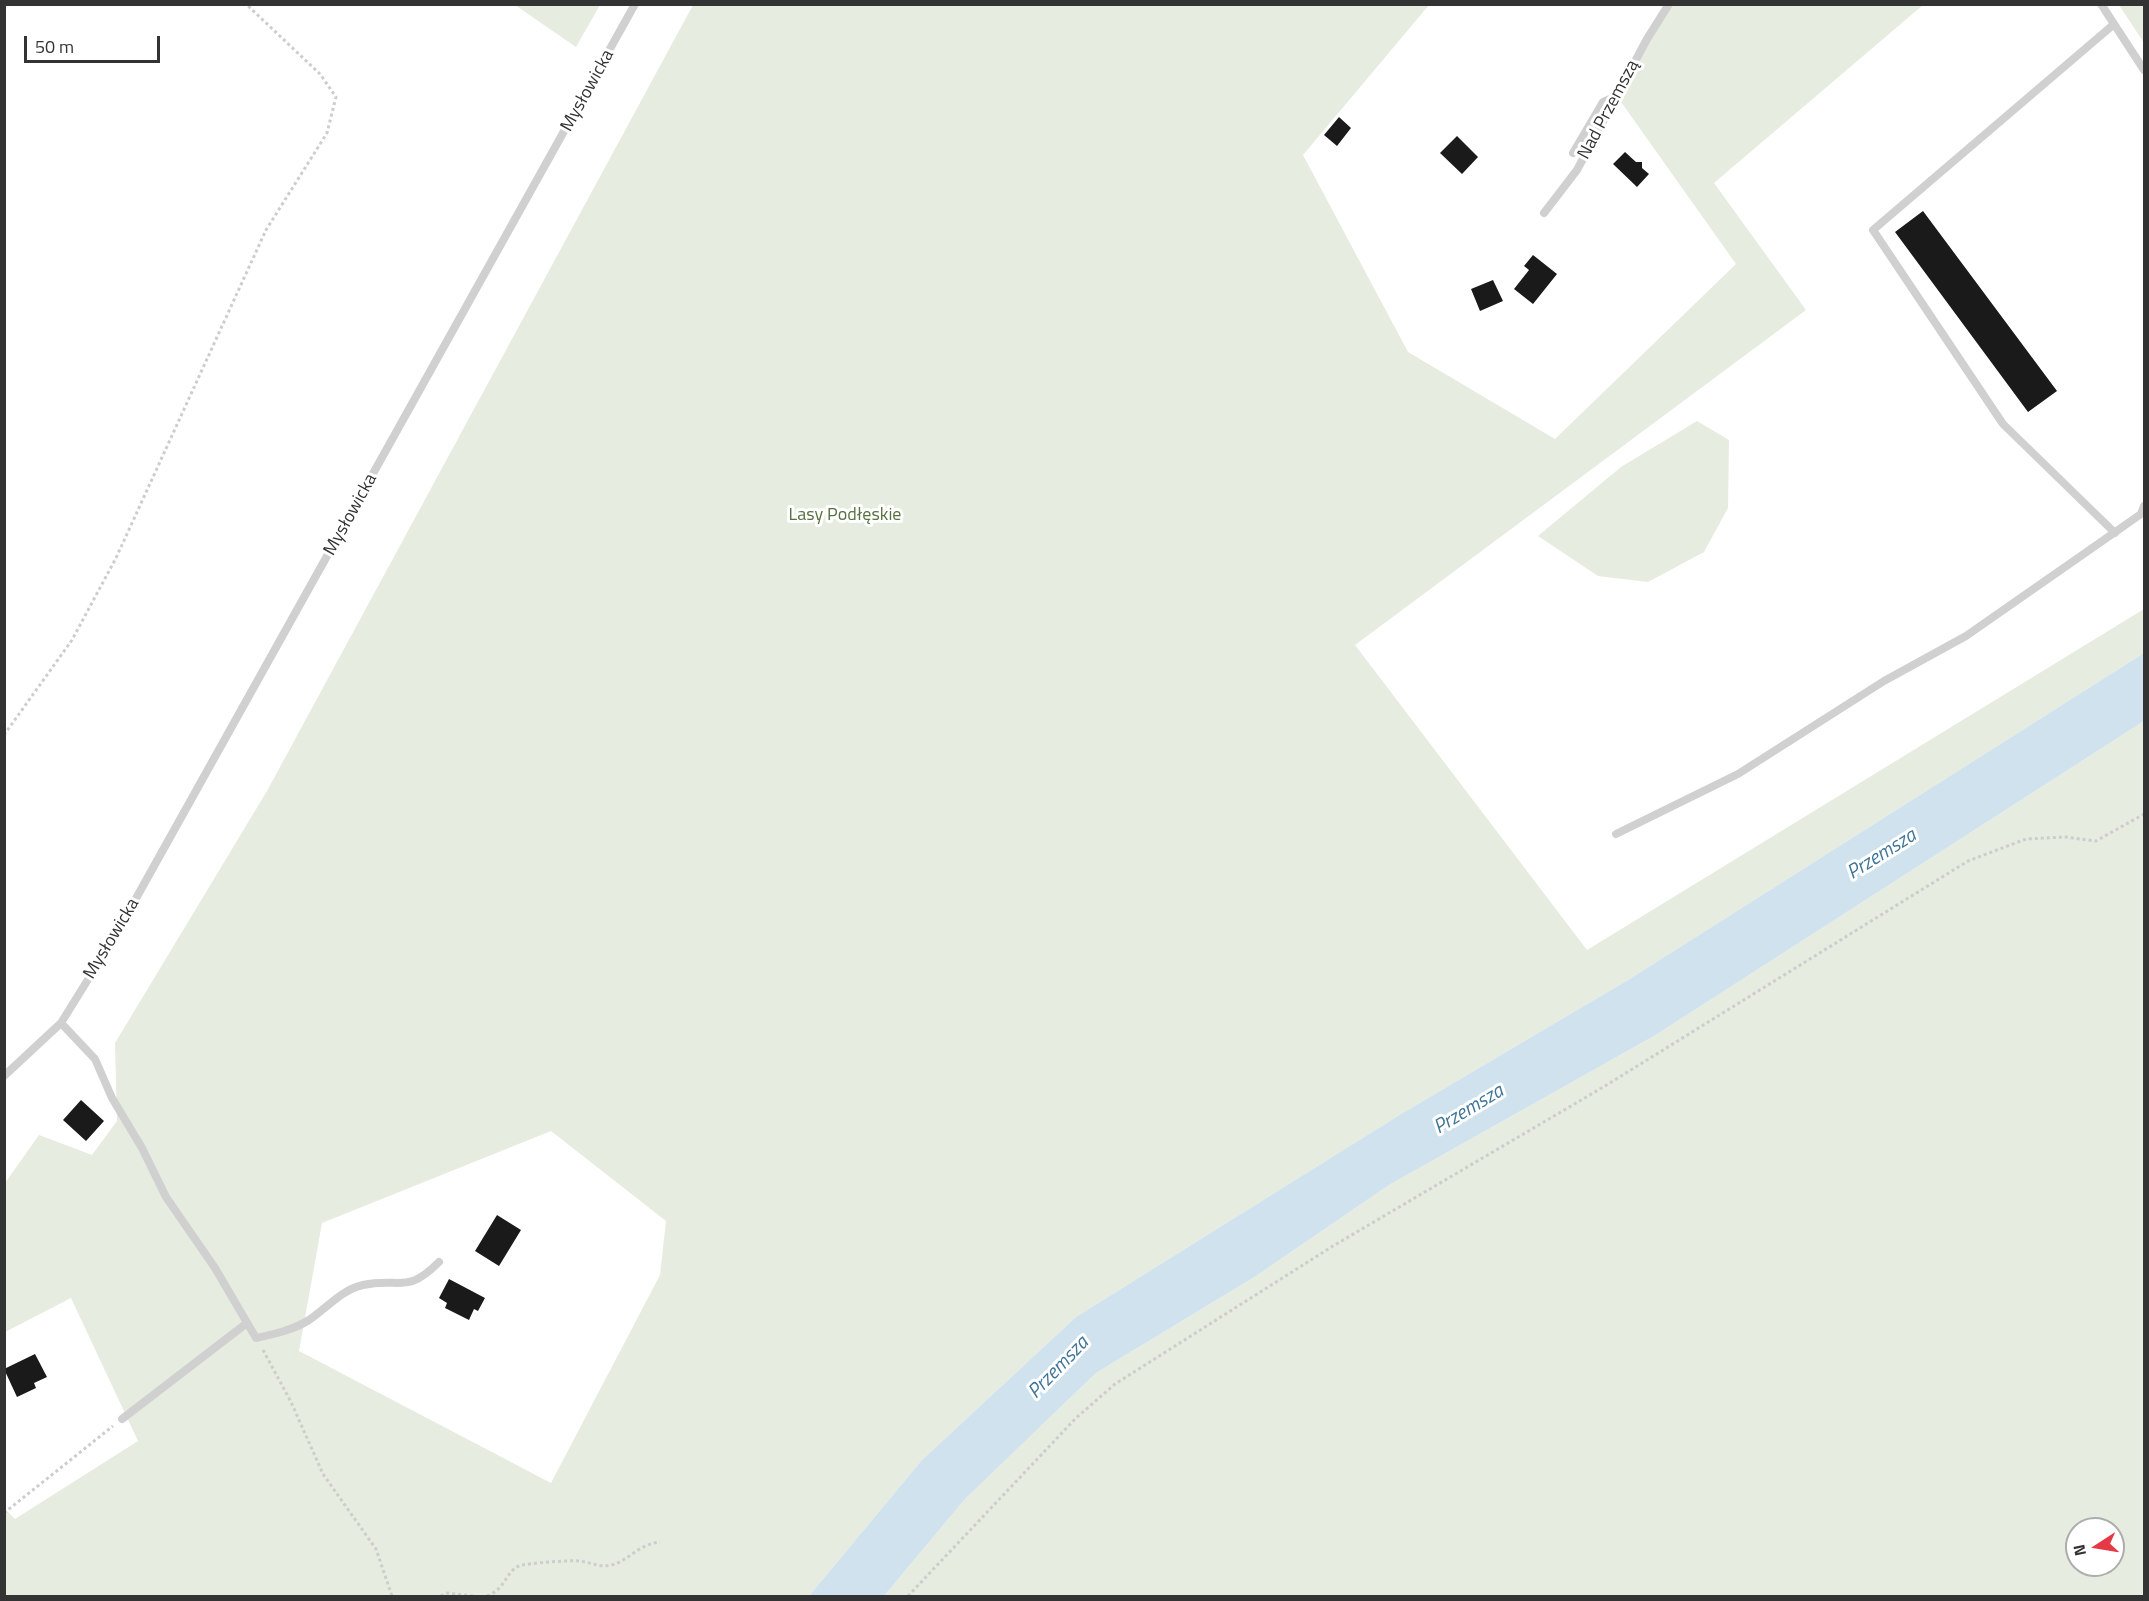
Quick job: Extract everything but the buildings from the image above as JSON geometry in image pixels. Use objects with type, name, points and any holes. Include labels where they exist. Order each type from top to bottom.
[{"type":"lane","name":"Mysłowicka","points":[[4,1076],[61,1023],[121,926],[635,4]]},
{"type":"lane","name":"Nad Przemszą","points":[[1544,213],[1576,170],[1647,39],[1669,4]]},
{"type":"lane","points":[[2101,4],[2145,70]]},
{"type":"lane","points":[[2113,25],[1873,230],[2004,424],[2115,533]]},
{"type":"lane","points":[[1573,153],[1603,102],[1617,96]]},
{"type":"lane","points":[[1616,834],[1738,774],[1884,681],[1966,636],[2115,533],[2141,514],[2145,506]]},
{"type":"lane","points":[[61,1023],[95,1059],[112,1098],[142,1148],[166,1197],[215,1268],[256,1338],[279,1334],[308,1321],[339,1296],[363,1285],[399,1284],[422,1280],[439,1262]]},
{"type":"lane","points":[[122,1419],[247,1323]]},
{"type":"path","points":[[4,735],[72,640],[116,558],[266,231],[327,133],[336,96],[320,74],[246,4]]},
{"type":"path","points":[[908,1596],[1076,1418],[1115,1384],[1135,1371],[1333,1246],[1605,1086],[1968,861],[2026,838],[2065,837],[2096,841],[2145,814]]},
{"type":"path","points":[[256,1338],[291,1402],[323,1474],[376,1549],[392,1596]]},
{"type":"path","points":[[4,1513],[122,1419]]},
{"type":"path","points":[[487,1596],[501,1589],[509,1574],[519,1566],[578,1561],[601,1566],[613,1565],[647,1543],[660,1542]]},
{"type":"path","points":[[441,1596],[446,1593],[473,1596]]},
{"type":"green space","points":[[515,5],[600,5],[576,47]]},
{"type":"green space","name":"Lasy Podłęskie","points":[[693,5],[1429,5],[1303,155],[1408,352],[1555,439],[1736,264],[1614,92],[1669,5],[1923,5],[1714,183],[1806,310],[1355,645],[1587,950],[2144,609],[2144,653],[1628,980],[1401,1114],[1076,1317],[922,1460],[809,1596],[5,1596],[4,1508],[15,1519],[138,1441],[71,1298],[5,1332],[5,1183],[39,1135],[92,1155],[117,1121],[115,1043],[267,791]],"holes":[[[551,1131],[666,1221],[660,1275],[551,1483],[299,1351],[322,1223]]]},
{"type":"green space","points":[[2119,5],[2144,5],[2144,43]]},
{"type":"green space","points":[[1697,421],[1729,440],[1728,508],[1704,552],[1648,582],[1598,576],[1538,536],[1621,467]]},
{"type":"green space","points":[[2144,721],[2144,1596],[884,1596],[965,1499],[1096,1373],[1256,1276],[1389,1185],[1654,1036]]},
{"type":"water","name":"Przemsza","points":[[2144,653],[2144,721],[1654,1036],[1389,1185],[1256,1276],[1096,1373],[965,1499],[884,1596],[809,1596],[922,1460],[1076,1317],[1401,1114],[1628,980]]}]
